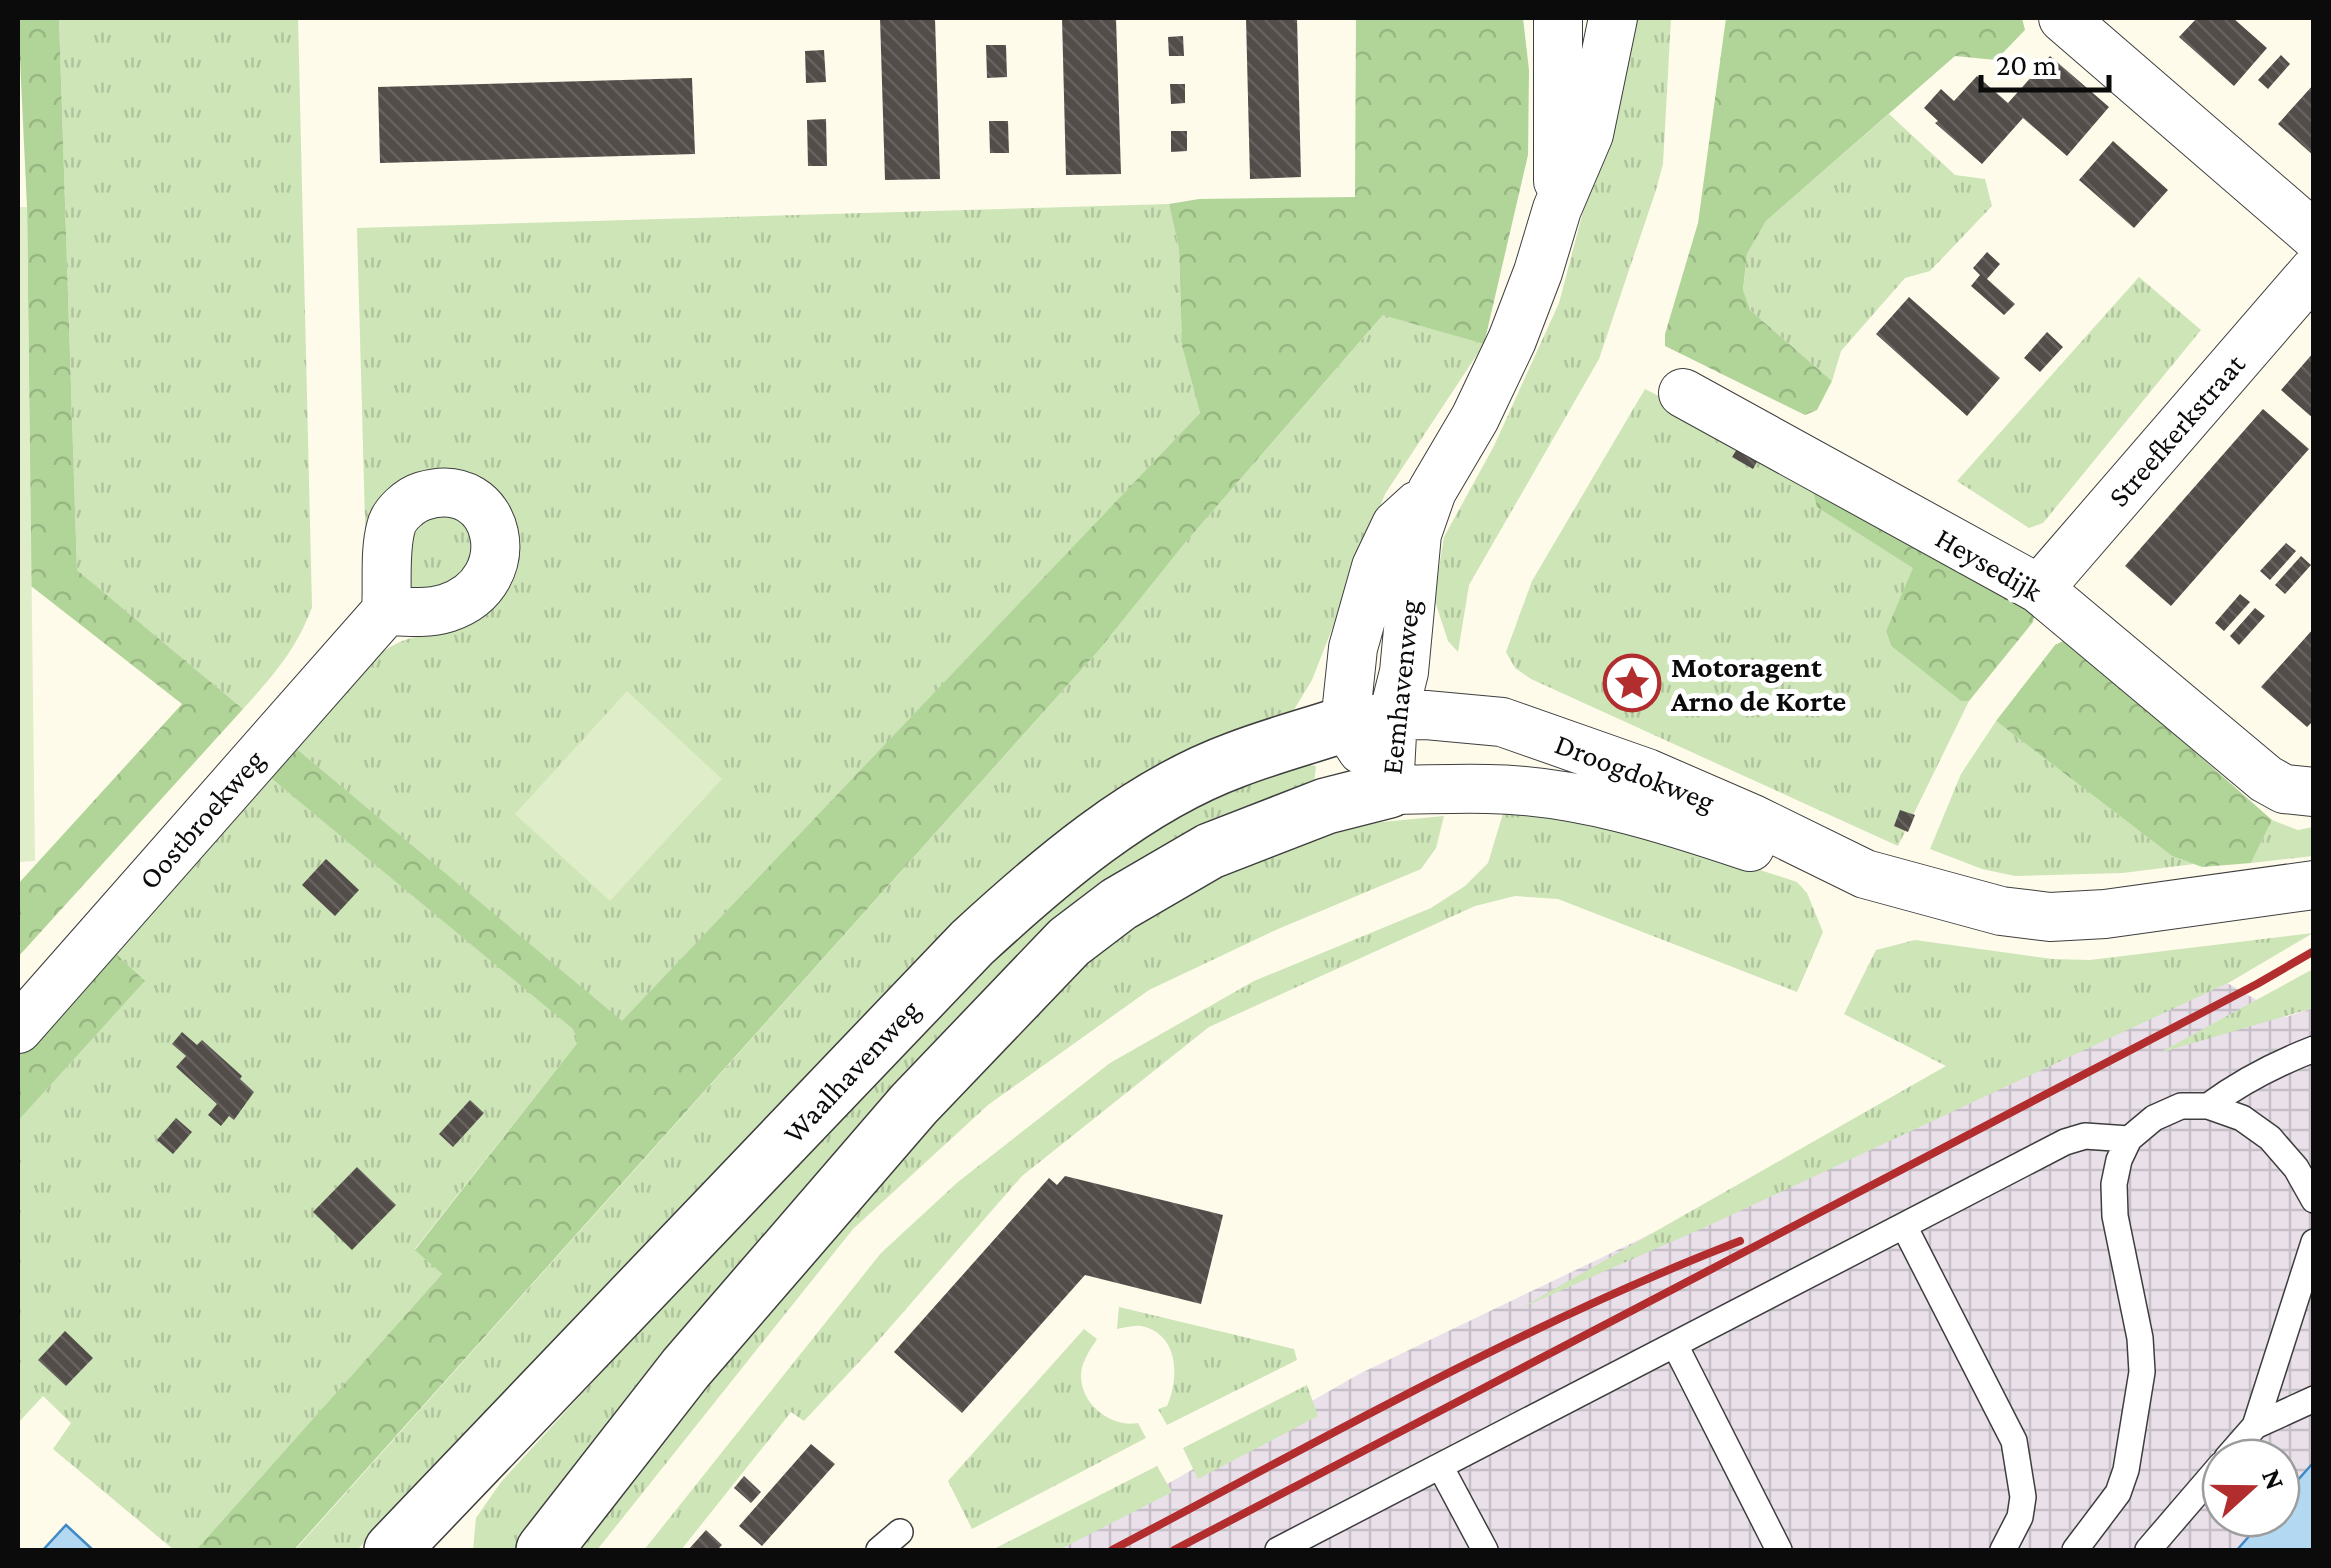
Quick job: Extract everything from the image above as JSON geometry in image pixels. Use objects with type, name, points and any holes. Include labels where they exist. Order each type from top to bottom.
[{"type":"street","name":"Eemhavenweg","points":[[1557,209],[1558,18]]},
{"type":"street","name":"Eemhavenweg","points":[[1389,790],[1353,648],[1376,566],[1396,525],[1432,490],[1475,418],[1512,340],[1557,209],[1589,134],[1613,18]]},
{"type":"street","points":[[2063,18],[2314,235]]},
{"type":"street","name":"Streefkerkstraat","points":[[2039,589],[2314,271]]},
{"type":"street","name":"Heysedijk","points":[[1683,393],[2039,589],[2266,779],[2284,789],[2314,792]]},
{"type":"street","name":"Oostbroekweg","points":[[18,1029],[386,612]]},
{"type":"street","name":"Droogdokweg","points":[[1369,720],[1465,717],[1502,722],[1700,796],[1865,874]]},
{"type":"street","name":"Waalhavenweg","points":[[412,1543],[972,944],[1030,890],[1086,845],[1182,785],[1233,760],[1369,720]]},
{"type":"street","name":"Droogdokweg","points":[[1389,790],[1488,788],[1580,800],[1710,834],[1785,860],[1865,874],[2000,911],[2050,917],[2104,914],[2314,885]]},
{"type":"street","points":[[544,1550],[686,1368],[901,1119],[1070,942],[1119,904],[1210,852],[1312,811],[1389,790]]},
{"type":"lane","points":[[2208,1106],[2261,1072],[2314,1050]]},
{"type":"lane","points":[[2075,1550],[2118,1493],[2126,1470],[2142,1372],[2140,1338],[2115,1216],[2114,1184],[2129,1139],[2154,1118],[2181,1106],[2208,1106],[2242,1118],[2270,1138],[2296,1168],[2313,1199],[2314,1209]]},
{"type":"lane","points":[[1278,1550],[2065,1142],[2085,1136],[2129,1139]]},
{"type":"lane","points":[[1904,1226],[2014,1442],[2023,1497],[2020,1517],[2003,1550]]},
{"type":"lane","points":[[2244,1438],[2255,1426],[2314,1242]]},
{"type":"lane","points":[[1675,1344],[1779,1550]]},
{"type":"lane","points":[[2255,1426],[2314,1399]]},
{"type":"lane","points":[[1440,1466],[1484,1550]]},
{"type":"lane","points":[[2148,1550],[2201,1488]]},
{"type":"lane","points":[[879,1550],[900,1532]]},
{"type":"shaded area","points":[[2203,969],[2286,1017],[2313,1008],[2312,1550],[1052,1550],[1359,1374]]},
{"type":"green space","points":[[18,18],[59,18],[77,570],[243,709],[18,957],[18,884],[182,704],[31,586],[27,207]]},
{"type":"green space","points":[[59,18],[298,18],[312,607],[291,649],[243,709],[77,570]]},
{"type":"green space","points":[[1356,18],[1523,18],[1529,70],[1528,155],[1484,344],[1383,315],[1185,543],[1099,650],[294,1550],[196,1550],[442,1274],[415,1250],[578,1042],[573,1029],[266,774],[292,745],[622,1021],[1200,413],[1182,346],[1179,249],[1169,204],[1199,199],[1355,197]]},
{"type":"green space","points":[[1634,18],[1671,18],[1663,164],[1656,190],[1599,359],[1469,585],[1458,652],[1448,641],[1434,598],[1444,537],[1494,446],[1559,303]]},
{"type":"green space","points":[[1726,18],[2022,18],[2025,30],[1996,60],[1955,56],[1766,221],[1747,254],[1743,290],[1750,310],[1832,381],[1817,410],[1805,415],[1665,346],[1665,334],[1698,223]]},
{"type":"green space","points":[[1889,114],[1955,175],[1985,179],[1992,206],[1930,271],[1905,278],[1841,351],[1832,381],[1750,310],[1743,291],[1747,254],[1766,221]]},
{"type":"green space","points":[[1169,204],[1179,249],[1182,346],[1200,413],[622,1022],[292,745],[346,683],[384,651],[413,638],[464,626],[488,612],[508,590],[519,562],[513,535],[470,480],[366,556],[357,228]]},
{"type":"green space","points":[[18,207],[27,207],[35,861],[18,862]]},
{"type":"green space","points":[[2139,277],[2201,330],[2043,523],[2029,528],[1957,481]]},
{"type":"green space","points":[[1384,314],[1484,344],[1385,494],[1312,680],[1292,713],[1169,775],[494,1411],[357,1550],[295,1550],[1099,650],[1185,543]]},
{"type":"green space","points":[[1645,389],[1822,483],[1818,507],[1914,568],[1886,631],[1891,646],[1960,700],[1969,701],[1898,846],[1531,679],[1515,668],[1506,652],[1532,581]]},
{"type":"green space","points":[[1813,490],[2035,612],[2033,622],[1969,701],[1961,701],[1891,646],[1886,631],[1913,568],[1817,507]]},
{"type":"green space","points":[[433,515],[461,520],[478,542],[468,581],[405,595],[413,529]]},
{"type":"green space","points":[[2067,639],[2272,820],[2251,863],[2202,867],[2172,856],[1996,721],[2055,645]]},
{"type":"green space","points":[[627,691],[722,779],[610,901],[515,814]]},
{"type":"green space","points":[[1996,721],[2172,856],[2194,864],[2123,873],[2015,876],[1982,869],[1930,849],[1961,774]]},
{"type":"green space","points":[[1297,763],[1316,766],[1314,783],[1197,834],[517,1550],[473,1550],[476,1518],[501,1482],[1002,935],[1150,822]]},
{"type":"green space","points":[[266,774],[574,1029],[578,1042],[415,1249],[442,1274],[196,1550],[174,1550],[53,1449],[71,1423],[43,1396],[18,1423],[18,1121],[145,981],[111,949]]},
{"type":"green space","points":[[1504,810],[1627,827],[1797,882],[1807,893],[1823,932],[1797,992],[1558,899],[1515,896],[1475,906],[1209,1027],[1022,1176],[804,1421],[791,1412],[681,1550],[644,1550],[881,1253],[958,1182],[1110,1063],[1254,981],[1431,908],[1465,886],[1488,863]]},
{"type":"green space","points":[[1444,816],[1436,848],[1421,869],[1278,929],[1149,990],[988,1105],[853,1229],[597,1550],[567,1550],[787,1269],[1104,944],[1229,865],[1351,825]]},
{"type":"green space","points":[[2272,820],[2298,830],[2313,827],[2313,856],[2251,863]]},
{"type":"green space","points":[[2313,933],[2230,982],[1712,1224],[1521,1308],[1946,1066],[1844,1014],[1876,950],[1915,940],[2052,959],[2090,960]]},
{"type":"green space","points":[[111,949],[145,981],[18,1121],[18,1054]]},
{"type":"green space","points":[[2313,969],[2313,1008],[2159,1053]]},
{"type":"green space","points":[[1119,1307],[1294,1349],[1297,1360],[1167,1425],[1158,1409],[1167,1406],[1171,1395],[1174,1371],[1170,1348],[1154,1331],[1141,1326],[1117,1329]]},
{"type":"green space","points":[[1084,1329],[1097,1339],[1081,1371],[1086,1396],[1109,1418],[1138,1423],[1146,1438],[972,1529],[948,1481]]},
{"type":"green space","points":[[1307,1385],[1318,1416],[1198,1479],[1183,1448]]},
{"type":"green space","points":[[1157,1466],[1172,1492],[1059,1550],[992,1550]]},
{"type":"water","points":[[2313,1463],[2313,1550],[2237,1550],[2248,1538],[2301,1538],[2301,1476]]},
{"type":"water","points":[[66,1525],[93,1550],[43,1550]]},
{"type":"building","points":[[880,18],[935,18],[940,179],[885,180]]},
{"type":"building","points":[[1062,18],[1116,18],[1121,174],[1066,175]]},
{"type":"building","points":[[1246,18],[1297,18],[1301,177],[1250,179]]},
{"type":"building","points":[[2197,18],[2233,18],[2267,48],[2234,86],[2179,37]]},
{"type":"building","points":[[1183,36],[1184,56],[1169,56],[1168,37]]},
{"type":"building","points":[[986,45],[1006,45],[1007,77],[987,78]]},
{"type":"building","points":[[824,50],[826,82],[806,83],[805,51]]},
{"type":"building","points":[[2281,55],[2290,64],[2268,89],[2258,80]]},
{"type":"building","points":[[2050,56],[2109,107],[2067,156],[2023,118],[1982,164],[1935,123],[1938,121],[1924,108],[1941,89],[1954,101],[1977,76],[2008,103]]},
{"type":"building","points":[[692,78],[695,154],[380,163],[378,87]]},
{"type":"building","points":[[1170,84],[1185,84],[1185,103],[1171,104]]},
{"type":"building","points":[[2314,84],[2314,156],[2278,124]]},
{"type":"building","points":[[826,119],[827,166],[808,166],[807,120]]},
{"type":"building","points":[[989,121],[1008,121],[1009,153],[990,153]]},
{"type":"building","points":[[1171,131],[1187,131],[1187,151],[1171,152]]},
{"type":"building","points":[[2113,141],[2168,190],[2134,228],[2079,180]]},
{"type":"building","points":[[1987,252],[2000,264],[1987,279],[2015,304],[2004,315],[1971,286],[1980,275],[1973,268]]},
{"type":"building","points":[[1909,297],[2000,378],[1967,416],[1876,334]]},
{"type":"building","points":[[2047,332],[2063,347],[2040,372],[2024,358]]},
{"type":"building","points":[[2314,352],[2314,419],[2281,390]]},
{"type":"building","points":[[2263,409],[2309,449],[2171,606],[2125,566]]},
{"type":"building","points":[[1742,441],[1762,453],[1753,469],[1732,457]]},
{"type":"building","points":[[2286,543],[2296,551],[2270,580],[2260,571]]},
{"type":"building","points":[[2301,556],[2311,565],[2285,594],[2275,585]]},
{"type":"building","points":[[2240,594],[2250,602],[2224,631],[2215,623]]},
{"type":"building","points":[[2255,608],[2265,616],[2239,645],[2230,636]]},
{"type":"building","points":[[2314,628],[2314,720],[2307,727],[2261,687]]},
{"type":"building","points":[[1900,810],[1915,815],[1908,832],[1894,826]]},
{"type":"building","points":[[326,859],[359,890],[335,916],[302,885]]},
{"type":"building","points":[[182,1032],[197,1045],[202,1040],[254,1092],[234,1120],[229,1116],[221,1126],[208,1115],[217,1104],[176,1067],[186,1056],[172,1044]]},
{"type":"building","points":[[470,1100],[484,1113],[453,1147],[439,1134]]},
{"type":"building","points":[[176,1118],[192,1132],[173,1154],[157,1140]]},
{"type":"building","points":[[357,1167],[396,1205],[352,1250],[313,1212]]},
{"type":"building","points":[[1065,1176],[1223,1215],[1201,1304],[1085,1275],[962,1413],[894,1352],[1049,1178],[1057,1185]]},
{"type":"building","points":[[65,1331],[93,1358],[66,1386],[38,1360]]},
{"type":"building","points":[[811,1444],[835,1464],[762,1546],[739,1526]]},
{"type":"building","points":[[744,1476],[761,1492],[751,1503],[734,1488]]},
{"type":"building","points":[[706,1530],[722,1545],[717,1550],[688,1550]]},
{"type":"railway","points":[[1174,1550],[2314,951]]},
{"type":"railway","points":[[1112,1550],[1500,1347],[1740,1241]]},
{"type":"place","name":"Motoragent Arno de Korte","points":[[1632,683]]}]
